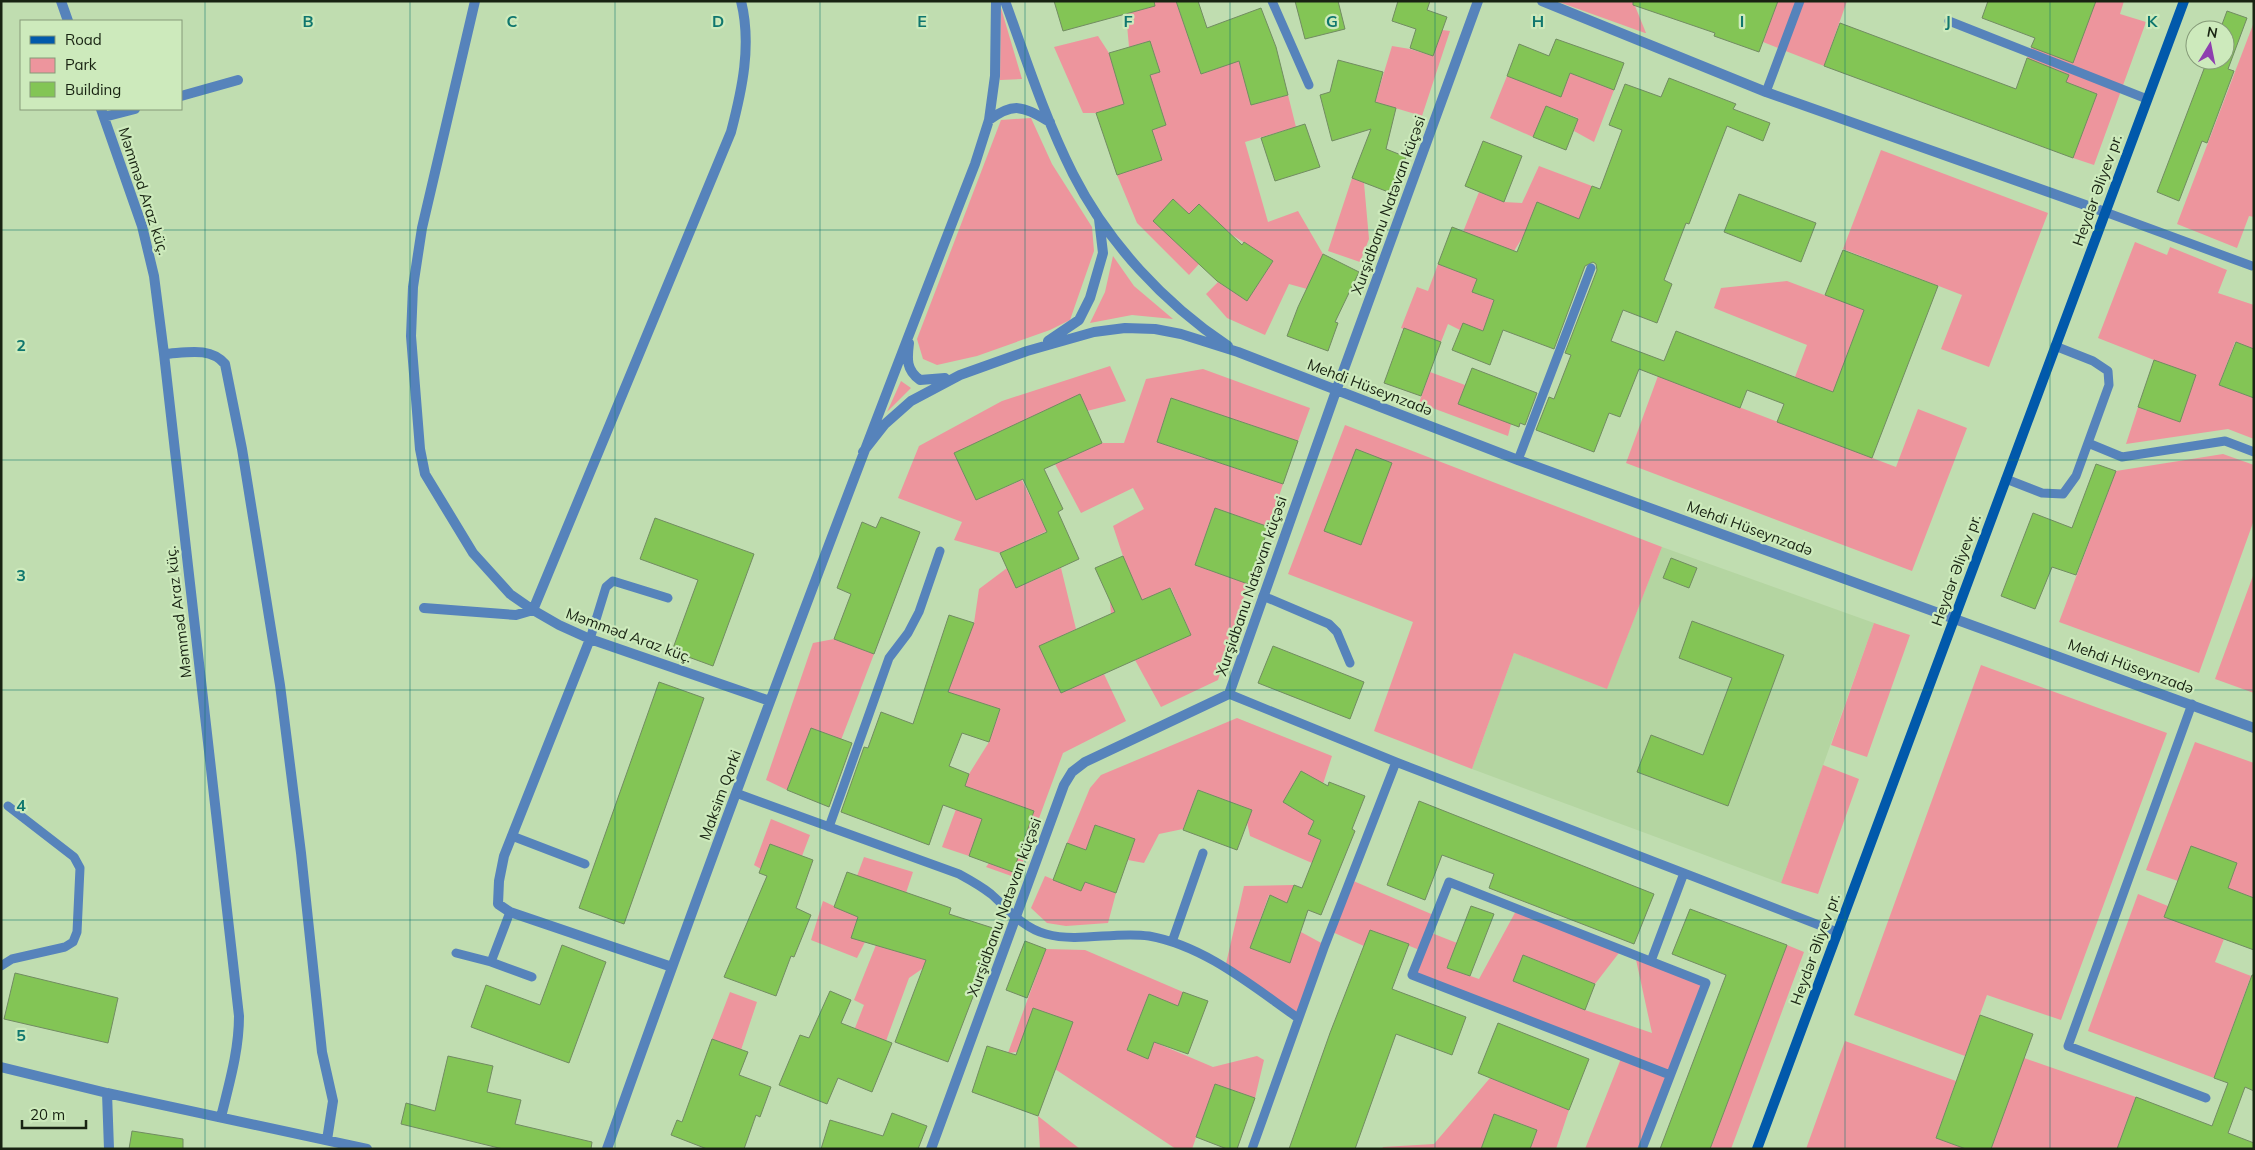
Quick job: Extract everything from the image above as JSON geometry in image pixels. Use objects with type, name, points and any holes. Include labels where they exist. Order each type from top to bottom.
[{"type":"main road","name":"Heydər Əliyev pr.","points":[[1757,1149],[2184,1]]},
{"type":"street","points":[[61,1],[68,20]]},
{"type":"street","name":"Məmməd Araz küç.","points":[[475,1],[422,228],[413,287],[411,336],[420,449],[425,474],[472,552],[510,594],[533,610],[558,625],[590,639],[770,701]]},
{"type":"street","points":[[424,608],[516,616],[533,610],[731,132],[742,89],[746,48],[741,1]]},
{"type":"street","points":[[996,1],[995,76],[989,120],[975,164],[911,330],[908,369],[920,380],[931,381],[960,375],[1027,351],[1094,332],[1125,328],[1155,329],[1172,332],[1238,352]]},
{"type":"street","points":[[1005,1],[1050,122],[1074,176],[1099,218],[1154,286],[1202,328],[1238,352]]},
{"type":"street","name":"Xurşidbanu Natəvan küçəsi","points":[[931,1149],[1064,785],[1072,772],[1102,754],[1229,694],[1336,391],[1478,1]]},
{"type":"street","points":[[1542,1],[1766,92],[2105,212]]},
{"type":"street","points":[[182,96],[238,80]]},
{"type":"street","points":[[989,120],[1004,109],[1015,107],[1029,111],[1050,122]]},
{"type":"street","points":[[102,113],[127,110]]},
{"type":"street","name":"Məmməd Araz küç.","points":[[102,113],[142,226],[154,276],[164,354],[239,1016],[239,1036],[236,1054],[221,1117]]},
{"type":"street","points":[[1027,351],[1056,337],[1079,320],[1090,298],[1103,253],[1099,218]]},
{"type":"street","name":"Maksim Qorki","points":[[607,1149],[770,701],[863,452],[911,330]]},
{"type":"street","points":[[164,354],[209,352],[219,356],[225,364],[242,449],[280,685],[302,853],[322,1052],[333,1101],[327,1140]]},
{"type":"street","name":"Mehdi Hüseynzadə","points":[[1238,352],[1518,460],[2254,728]]},
{"type":"street","points":[[863,452],[886,424],[911,401],[960,375]]},
{"type":"street","points":[[590,639],[504,856],[499,881],[498,904],[510,912],[672,967]]},
{"type":"street","points":[[1,1067],[106,1093],[366,1149]]},
{"type":"street","points":[[106,1093],[109,1149]]},
{"type":"lane","points":[[1272,1],[1309,85]]},
{"type":"lane","points":[[1766,92],[1800,1]]},
{"type":"lane","points":[[1949,21],[2147,99]]},
{"type":"lane","points":[[2105,212],[2252,266]]},
{"type":"lane","points":[[1518,460],[1591,268]]},
{"type":"lane","points":[[2006,480],[2042,493],[2063,494],[2076,476],[2109,385],[2108,371],[2093,361],[2055,346]]},
{"type":"lane","points":[[2088,443],[2122,458],[2225,442],[2254,452]]},
{"type":"lane","points":[[829,827],[889,658],[908,633],[919,612],[940,551]]},
{"type":"lane","points":[[590,639],[606,587],[613,581],[668,598]]},
{"type":"lane","points":[[1263,596],[1328,624],[1337,632],[1350,663]]},
{"type":"lane","points":[[1229,694],[1396,762],[1837,932]]},
{"type":"lane","points":[[2192,704],[2068,1046],[2206,1098]]},
{"type":"lane","points":[[1252,1149],[1298,1018],[1396,762]]},
{"type":"lane","points":[[736,793],[959,874],[991,894],[1031,928],[1046,934],[1066,937],[1148,936],[1172,942],[1225,968],[1298,1018]]},
{"type":"lane","points":[[1,966],[12,959],[65,947],[73,942],[78,932],[80,868],[74,857],[8,806]]},
{"type":"lane","points":[[512,836],[585,864]]},
{"type":"lane","points":[[1172,942],[1203,853]]},
{"type":"lane","points":[[1651,961],[1684,873]]},
{"type":"lane","points":[[1642,1149],[1706,983],[1449,882],[1412,975],[1670,1075]]},
{"type":"lane","points":[[491,962],[510,912]]},
{"type":"lane","points":[[456,953],[491,962],[532,977]]},
{"type":"shaded area","points":[[1662,547],[1874,623],[1781,883],[1472,769],[1514,653],[1607,688]]},
{"type":"green space","points":[[1152,1],[1176,1],[1201,74],[1221,67],[1207,29],[1279,65],[1243,75],[1251,105],[1288,95],[1296,127],[1245,142],[1268,222],[1298,211],[1323,254],[1307,289],[1289,284],[1265,335],[1227,318],[1206,294],[1218,282],[1247,301],[1273,261],[1229,233],[1199,204],[1189,214],[1173,199],[1153,221],[1199,264],[1189,275],[1137,223],[1117,175],[1162,160],[1152,130],[1166,125],[1156,94],[1096,113],[1083,113],[1054,47],[1098,36],[1109,53],[1119,85],[1160,72],[1150,41],[1129,47],[1126,14],[1153,6]]},
{"type":"green space","points":[[1556,1],[1633,1],[1646,33],[1645,33]]},
{"type":"green space","points":[[1778,1],[1847,1],[1824,66],[1763,42]]},
{"type":"green space","points":[[2089,1],[2124,1],[2120,14],[2146,22],[2094,165],[2073,158],[2097,94],[2024,67],[2035,38]]},
{"type":"green space","points":[[1001,8],[1022,79],[1000,80]]},
{"type":"green space","points":[[2254,22],[2254,217],[2249,216],[2237,248],[2177,224]]},
{"type":"green space","points":[[1442,30],[1450,31],[1422,116],[1375,102],[1392,46],[1433,56]]},
{"type":"green space","points":[[1574,62],[1614,90],[1594,142],[1574,131],[1578,118],[1546,106],[1533,137],[1490,118],[1507,76],[1561,96]]},
{"type":"green space","points":[[1031,118],[1052,164],[1092,227],[1094,251],[1070,320],[1050,330],[977,356],[937,365],[923,359],[917,339],[1001,120]]},
{"type":"green space","points":[[1881,150],[2048,213],[1989,367],[1941,349],[1962,295],[1843,249]]},
{"type":"green space","points":[[1539,166],[1592,186],[1579,219],[1537,203],[1526,232],[1514,251],[1463,232],[1479,192],[1504,202],[1522,203]]},
{"type":"green space","points":[[1352,178],[1364,183],[1369,239],[1360,262],[1328,251]]},
{"type":"green space","points":[[2135,242],[2167,255],[2170,247],[2227,270],[2218,293],[2254,305],[2254,349],[2235,342],[2219,385],[2254,398],[2254,439],[2228,429],[2126,444],[2138,407],[2180,422],[2154,360],[2098,338]]},
{"type":"green space","points":[[1113,256],[1134,286],[1173,319],[1132,315],[1090,323],[1105,292]]},
{"type":"green space","points":[[1438,264],[1477,279],[1472,292],[1495,301],[1483,331],[1463,324],[1460,330],[1448,324],[1441,342],[1401,328],[1417,287],[1428,291]]},
{"type":"green space","points":[[1787,281],[1864,310],[1833,392],[1795,377],[1807,345],[1714,308],[1721,288]]},
{"type":"green space","points":[[1110,366],[1126,401],[1087,411],[1079,395],[954,453],[976,500],[1022,480],[1047,531],[1000,553],[954,540],[962,522],[898,498],[919,446],[1002,401]]},
{"type":"green space","points":[[1203,369],[1310,408],[1298,441],[1171,398],[1157,442],[1283,484],[1269,527],[1215,508],[1195,565],[1248,584],[1218,680],[1161,707],[1135,660],[1191,635],[1171,588],[1111,614],[1110,601],[1123,556],[1113,526],[1144,509],[1133,488],[1081,513],[1055,464],[1102,443],[1124,443],[1146,379]]},
{"type":"green space","points":[[1430,372],[1465,385],[1511,424],[1508,436],[1419,403]]},
{"type":"green space","points":[[1658,376],[1896,467],[1918,409],[1967,428],[1912,571],[1626,463]]},
{"type":"green space","points":[[901,381],[911,388],[887,412]]},
{"type":"green space","points":[[1345,425],[1662,547],[1607,689],[1514,653],[1472,769],[1374,731],[1413,622],[1288,574]]},
{"type":"green space","points":[[2223,454],[2254,465],[2254,520],[2199,673],[2059,622],[2116,471]]},
{"type":"green space","points":[[1007,568],[1016,588],[1061,568],[1076,629],[1040,646],[1061,693],[1104,674],[1126,721],[1063,753],[1017,878],[986,867],[989,863],[1013,872],[1034,811],[991,796],[969,856],[942,847],[969,774],[989,742],[1000,710],[933,687],[931,666],[954,675],[974,623],[979,589]]},
{"type":"green space","points":[[2254,573],[2254,693],[2215,679]]},
{"type":"green space","points":[[1874,623],[1910,635],[1867,757],[1831,745]]},
{"type":"green space","points":[[834,639],[874,654],[841,740],[811,728],[787,790],[766,780],[813,643]]},
{"type":"green space","points":[[1981,665],[2167,733],[2061,1020],[1987,995],[1965,1056],[1854,1015]]},
{"type":"green space","points":[[1237,718],[1332,756],[1323,784],[1301,771],[1283,802],[1304,815],[1316,815],[1308,834],[1321,840],[1312,863],[1250,836],[1247,822],[1252,810],[1198,790],[1183,829],[1159,834],[1144,863],[1128,860],[1135,839],[1096,825],[1086,850],[1067,843],[1090,788],[1101,775]]},
{"type":"green space","points":[[2195,742],[2254,763],[2254,898],[2228,888],[2237,863],[2191,846],[2178,881],[2146,870]]},
{"type":"green space","points":[[1823,765],[1859,779],[1818,894],[1781,883]]},
{"type":"green space","points":[[771,819],[810,835],[802,856],[770,844],[761,869],[754,865]]},
{"type":"green space","points":[[864,857],[913,872],[906,893],[857,876]]},
{"type":"green space","points":[[1045,876],[1081,891],[1085,882],[1116,893],[1108,923],[1066,926],[1047,923],[1031,908]]},
{"type":"green space","points":[[1351,880],[1436,916],[1429,932],[1457,943],[1448,968],[1479,979],[1517,909],[1622,949],[1595,984],[1523,955],[1513,981],[1585,1010],[1652,1033],[1635,955],[1706,983],[1642,1149],[1585,1149],[1622,1056],[1412,975],[1422,951],[1370,930],[1364,946],[1330,931]]},
{"type":"green space","points":[[1294,885],[1287,903],[1269,895],[1250,948],[1290,963],[1301,932],[1325,945],[1298,1018],[1225,968],[1244,886]]},
{"type":"green space","points":[[2138,894],[2168,906],[2224,939],[2215,962],[2251,976],[2214,1078],[2088,1031]]},
{"type":"green space","points":[[823,901],[858,917],[851,938],[865,942],[857,958],[811,940]]},
{"type":"green space","points":[[876,945],[932,962],[909,978],[886,1041],[855,1028],[864,1005],[854,1000]]},
{"type":"green space","points":[[1787,945],[1804,952],[1731,1149],[1710,1149]]},
{"type":"green space","points":[[1046,949],[1085,950],[1183,992],[1178,1006],[1149,995],[1127,1050],[1148,1058],[1154,1042],[1213,1067],[1257,1056],[1264,1060],[1255,1098],[1215,1084],[1192,1149],[1176,1149],[1055,1069],[1072,1022],[1033,1008],[1017,1052],[1008,1053]]},
{"type":"green space","points":[[730,992],[757,1002],[741,1050],[712,1039]]},
{"type":"green space","points":[[1845,1041],[1956,1081],[1936,1138],[1966,1149],[1806,1149]]},
{"type":"green space","points":[[2024,1058],[2136,1097],[2118,1146],[2124,1149],[1991,1149]]},
{"type":"green space","points":[[1490,1078],[1569,1110],[1556,1149],[1530,1149],[1537,1130],[1494,1114],[1481,1149],[1382,1149],[1383,1147],[1434,1144]]},
{"type":"green space","points":[[1038,1116],[1080,1149],[1040,1149]]},
{"type":"building","points":[[1054,1],[1154,1],[1155,6],[1063,31]]},
{"type":"building","points":[[1176,1],[1198,1],[1207,28],[1261,8],[1276,47],[1288,95],[1251,105],[1239,61],[1201,74]]},
{"type":"building","points":[[1295,1],[1338,1],[1345,29],[1305,39]]},
{"type":"building","points":[[1398,1],[1430,1],[1427,10],[1447,17],[1433,56],[1410,48],[1416,29],[1392,21]]},
{"type":"building","points":[[1633,1],[1778,1],[1759,52],[1714,36],[1715,33],[1633,5]]},
{"type":"building","points":[[1988,1],[2096,1],[2073,63],[2031,47],[2035,38],[1982,18]]},
{"type":"building","points":[[2227,11],[2247,18],[2235,50],[2235,20],[2224,20]]},
{"type":"building","points":[[1840,23],[2016,89],[2027,58],[2069,75],[2066,82],[2097,94],[2073,158],[1824,66]]},
{"type":"building","points":[[1556,39],[1624,63],[1614,90],[1570,73],[1561,97],[1507,76],[1519,44],[1549,56]]},
{"type":"building","points":[[1150,41],[1160,72],[1150,75],[1166,125],[1152,130],[1162,160],[1117,175],[1096,113],[1124,104],[1109,53]]},
{"type":"building","points":[[1338,60],[1383,72],[1375,102],[1396,108],[1386,149],[1406,157],[1391,193],[1352,178],[1371,129],[1332,141],[1320,95],[1330,92]]},
{"type":"building","points":[[2204,70],[2234,71],[2207,143],[2202,141],[2179,201],[2157,192]]},
{"type":"building","points":[[1669,78],[1736,104],[1733,109],[1770,123],[1763,141],[1727,126],[1689,224],[1686,223],[1664,280],[1672,284],[1657,323],[1623,310],[1611,341],[1664,361],[1676,331],[1833,392],[1864,310],[1825,295],[1843,250],[1938,286],[1872,458],[1777,422],[1784,404],[1747,390],[1740,408],[1639,369],[1620,417],[1609,413],[1594,452],[1536,430],[1549,397],[1554,399],[1571,355],[1565,353],[1597,270],[1596,264],[1593,262],[1585,266],[1554,349],[1503,330],[1490,365],[1452,350],[1463,323],[1483,331],[1494,300],[1472,292],[1477,279],[1438,264],[1452,227],[1517,252],[1537,202],[1579,219],[1592,186],[1600,189],[1622,130],[1609,125],[1625,84],[1661,97]]},
{"type":"building","points":[[1546,106],[1578,119],[1566,150],[1533,137]]},
{"type":"building","points":[[1305,124],[1320,167],[1275,181],[1261,138]]},
{"type":"building","points":[[1483,141],[1522,156],[1504,202],[1465,186]]},
{"type":"building","points":[[1739,194],[1816,223],[1801,262],[1724,232]]},
{"type":"building","points":[[1173,199],[1189,214],[1199,204],[1242,245],[1244,242],[1273,261],[1247,301],[1217,281],[1153,221]]},
{"type":"building","points":[[1323,254],[1359,272],[1335,322],[1338,323],[1328,351],[1287,336],[1298,307]]},
{"type":"building","points":[[1404,328],[1441,342],[1421,396],[1384,383]]},
{"type":"building","points":[[2236,342],[2254,349],[2254,398],[2219,385]]},
{"type":"building","points":[[2154,360],[2196,375],[2180,422],[2138,407]]},
{"type":"building","points":[[1472,368],[1537,393],[1525,425],[1520,423],[1519,427],[1458,404]]},
{"type":"building","points":[[1080,394],[1102,443],[1044,469],[1063,509],[1058,512],[1079,559],[1016,588],[1000,553],[1047,532],[1023,479],[976,500],[954,453]]},
{"type":"building","points":[[1171,398],[1298,441],[1283,484],[1157,442]]},
{"type":"building","points":[[1356,449],[1392,463],[1361,545],[1324,531]]},
{"type":"building","points":[[2096,464],[2116,471],[2076,575],[2052,567],[2035,609],[2001,596],[2033,513],[2072,528]]},
{"type":"building","points":[[1215,508],[1269,527],[1248,584],[1195,565]]},
{"type":"building","points":[[881,517],[920,532],[874,654],[834,639],[851,594],[837,588],[862,522],[876,528]]},
{"type":"building","points":[[655,518],[754,554],[713,666],[672,651],[698,580],[640,559]]},
{"type":"building","points":[[1123,556],[1142,600],[1170,588],[1191,635],[1061,693],[1039,646],[1115,612],[1095,568]]},
{"type":"building","points":[[1671,558],[1697,568],[1689,588],[1663,578]]},
{"type":"building","points":[[949,615],[974,623],[948,692],[1000,709],[989,742],[962,733],[949,766],[969,774],[965,786],[1034,811],[1013,872],[969,856],[982,819],[943,805],[929,845],[841,812],[864,747],[868,748],[881,712],[913,724]]},
{"type":"building","points":[[1692,621],[1784,655],[1728,806],[1637,772],[1651,735],[1703,755],[1732,678],[1679,658]]},
{"type":"building","points":[[1273,646],[1364,682],[1350,719],[1258,683]]},
{"type":"building","points":[[659,682],[704,698],[624,924],[579,908]]},
{"type":"building","points":[[811,728],[852,743],[829,807],[787,790]]},
{"type":"building","points":[[1301,771],[1328,786],[1329,782],[1365,796],[1352,829],[1355,831],[1321,915],[1308,910],[1290,963],[1250,948],[1270,895],[1287,903],[1294,885],[1302,888],[1321,840],[1308,834],[1314,821],[1283,802]]},
{"type":"building","points":[[1198,790],[1252,810],[1237,850],[1183,830]]},
{"type":"building","points":[[1419,801],[1654,894],[1634,944],[1489,888],[1494,874],[1442,855],[1425,900],[1387,885]]},
{"type":"building","points":[[1095,825],[1135,839],[1116,893],[1085,882],[1081,891],[1053,880],[1067,843],[1086,850]]},
{"type":"building","points":[[770,844],[813,860],[796,908],[811,915],[794,957],[791,956],[776,996],[724,977],[767,876],[759,873]]},
{"type":"building","points":[[2191,846],[2237,863],[2228,888],[2254,898],[2254,950],[2164,917]]},
{"type":"building","points":[[847,872],[951,908],[949,914],[996,929],[984,968],[948,1062],[895,1042],[926,960],[851,938],[858,917],[834,907]]},
{"type":"building","points":[[1471,906],[1494,914],[1470,976],[1447,968]]},
{"type":"building","points":[[1690,909],[1787,945],[1710,1149],[1660,1149],[1726,975],[1672,954]]},
{"type":"building","points":[[1370,930],[1409,944],[1392,989],[1466,1017],[1452,1055],[1396,1034],[1355,1149],[1289,1149],[1330,1033]]},
{"type":"building","points":[[1025,941],[1046,949],[1027,998],[1006,990]]},
{"type":"building","points":[[562,945],[606,962],[569,1063],[471,1027],[486,985],[540,1005]]},
{"type":"building","points":[[1523,955],[1595,984],[1585,1010],[1513,981]]},
{"type":"building","points":[[15,973],[118,998],[108,1043],[4,1019]]},
{"type":"building","points":[[2252,975],[2254,975],[2254,1091],[2245,1087],[2228,1133],[2254,1143],[2254,1149],[2117,1149],[2136,1097],[2212,1126],[2228,1083],[2214,1078]]},
{"type":"building","points":[[830,991],[851,1000],[841,1023],[892,1043],[872,1092],[838,1078],[827,1104],[779,1085],[800,1035],[809,1038]]},
{"type":"building","points":[[1183,992],[1208,1001],[1188,1054],[1154,1042],[1148,1059],[1127,1050],[1149,994],[1178,1006]]},
{"type":"building","points":[[1033,1008],[1073,1022],[1038,1116],[972,1092],[987,1046],[1016,1055]]},
{"type":"building","points":[[1980,1015],[2033,1034],[1991,1149],[1966,1149],[1936,1138]]},
{"type":"building","points":[[1498,1023],[1589,1059],[1569,1110],[1478,1073]]},
{"type":"building","points":[[712,1039],[748,1052],[739,1075],[771,1087],[760,1117],[756,1115],[744,1149],[707,1149],[671,1135],[677,1120],[682,1122]]},
{"type":"building","points":[[448,1056],[493,1066],[487,1092],[521,1100],[515,1124],[592,1142],[591,1149],[503,1149],[401,1124],[406,1103],[435,1111]]},
{"type":"building","points":[[1215,1084],[1255,1098],[1237,1149],[1227,1149],[1196,1137]]},
{"type":"building","points":[[892,1113],[927,1126],[918,1149],[821,1149],[830,1120],[883,1136]]},
{"type":"building","points":[[1494,1114],[1537,1130],[1530,1149],[1481,1149]]},
{"type":"building","points":[[132,1131],[183,1139],[183,1149],[129,1149]]}]
